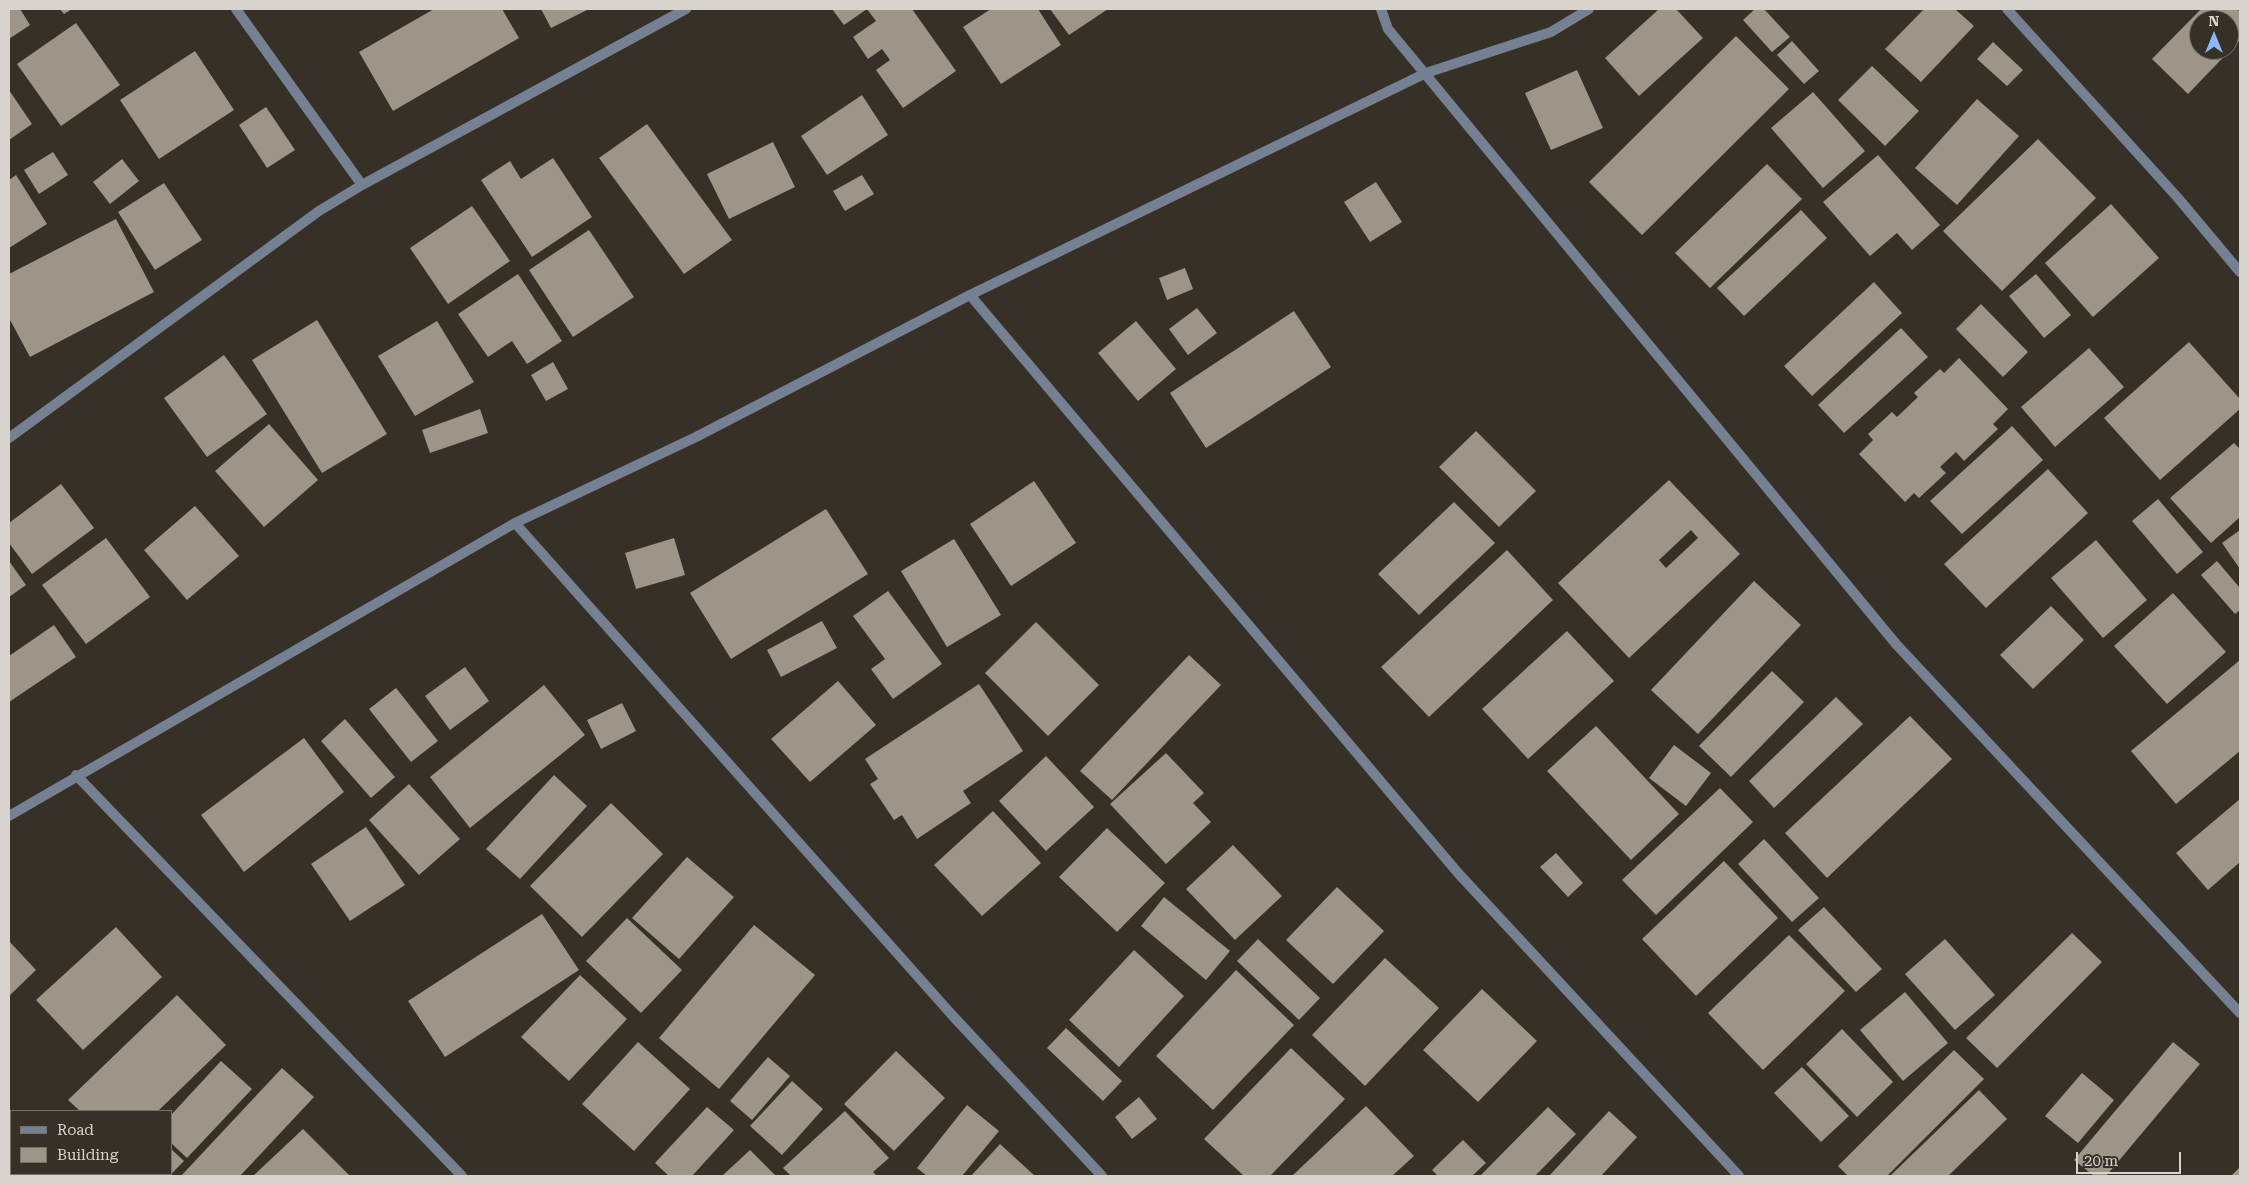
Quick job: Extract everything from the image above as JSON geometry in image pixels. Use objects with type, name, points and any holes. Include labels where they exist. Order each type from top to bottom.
[{"type":"street","points":[[236,9],[362,185]]},
{"type":"street","points":[[10,435],[320,210],[362,185],[686,9]]},
{"type":"street","points":[[1381,9],[1388,29],[1896,644],[2240,1013]]},
{"type":"street","points":[[9,816],[515,523],[696,437],[970,295],[1426,73],[1551,32],[1589,9]]},
{"type":"street","points":[[2007,9],[2172,191],[2240,272]]},
{"type":"street","points":[[970,295],[1458,874],[1739,1176]]},
{"type":"street","points":[[515,523],[952,1015],[1102,1176]]},
{"type":"street","points":[[76,776],[462,1176]]},
{"type":"building","points":[[9,9],[20,9],[30,25],[9,39]]},
{"type":"building","points":[[60,9],[72,9],[64,14]]},
{"type":"building","points":[[434,9],[502,9],[519,38],[393,111],[359,52]]},
{"type":"building","points":[[541,9],[589,9],[551,28]]},
{"type":"building","points":[[832,9],[867,9],[844,25]]},
{"type":"building","points":[[867,9],[912,9],[956,71],[903,108],[876,70],[890,60],[882,49],[868,59],[853,37],[876,21]]},
{"type":"building","points":[[991,9],[1038,9],[1061,45],[1001,84],[963,27]]},
{"type":"building","points":[[1050,9],[1108,9],[1069,35]]},
{"type":"building","points":[[1659,9],[1676,9],[1703,38],[1639,96],[1605,58]]},
{"type":"building","points":[[1755,9],[1764,9],[1790,37],[1772,52],[1743,20]]},
{"type":"building","points":[[1924,9],[1955,9],[1974,26],[1921,82],[1885,49]]},
{"type":"building","points":[[2201,9],[2238,10],[2200,10]]},
{"type":"building","points":[[2239,11],[2240,12],[2239,41]]},
{"type":"building","points":[[2189,21],[2189,60],[2221,60],[2188,94],[2152,59]]},
{"type":"building","points":[[76,23],[120,85],[61,126],[17,64]]},
{"type":"building","points":[[1736,36],[1789,89],[1642,235],[1589,182]]},
{"type":"building","points":[[1792,41],[1819,71],[1804,84],[1777,55]]},
{"type":"building","points":[[1993,42],[2023,70],[2007,86],[1977,59]]},
{"type":"building","points":[[195,51],[234,110],[159,159],[120,100]]},
{"type":"building","points":[[1872,66],[1919,111],[1885,146],[1838,100]]},
{"type":"building","points":[[1577,70],[1603,128],[1551,150],[1525,93]]},
{"type":"building","points":[[9,90],[32,124],[9,140]]},
{"type":"building","points":[[1813,92],[1865,151],[1823,188],[1771,128]]},
{"type":"building","points":[[862,95],[888,135],[827,175],[801,136]]},
{"type":"building","points":[[1977,99],[2019,136],[1957,205],[1915,168]]},
{"type":"building","points":[[266,107],[295,150],[267,168],[239,125]]},
{"type":"building","points":[[647,124],[732,240],[684,274],[599,158]]},
{"type":"building","points":[[2038,139],[2096,198],[2002,291],[1943,231]]},
{"type":"building","points":[[773,142],[795,187],[729,219],[707,174]]},
{"type":"building","points":[[53,152],[68,175],[39,194],[24,170]]},
{"type":"building","points":[[1878,155],[1940,225],[1912,250],[1897,233],[1870,256],[1823,202]]},
{"type":"building","points":[[553,158],[592,217],[532,257],[481,180],[510,161],[521,179]]},
{"type":"building","points":[[122,159],[139,181],[110,204],[93,182]]},
{"type":"building","points":[[1767,164],[1802,199],[1710,288],[1675,253]]},
{"type":"building","points":[[16,175],[47,224],[9,248],[9,180]]},
{"type":"building","points":[[862,175],[874,194],[845,211],[833,191]]},
{"type":"building","points":[[1376,182],[1402,222],[1370,242],[1344,202]]},
{"type":"building","points":[[164,183],[202,240],[155,270],[118,212]]},
{"type":"building","points":[[2111,204],[2159,258],[2093,317],[2045,263]]},
{"type":"building","points":[[472,206],[510,261],[448,304],[410,248]]},
{"type":"building","points":[[1801,210],[1827,238],[1744,316],[1717,288]]},
{"type":"building","points":[[116,219],[154,292],[30,357],[9,318],[9,274]]},
{"type":"building","points":[[589,230],[634,297],[573,337],[529,270]]},
{"type":"building","points":[[1185,268],[1193,289],[1167,300],[1159,278]]},
{"type":"building","points":[[518,274],[562,341],[527,364],[512,341],[488,357],[458,314]]},
{"type":"building","points":[[2036,274],[2071,315],[2044,338],[2009,296]]},
{"type":"building","points":[[1874,282],[1902,313],[1812,396],[1784,366]]},
{"type":"building","points":[[1981,304],[2028,352],[2003,377],[1956,329]]},
{"type":"building","points":[[1197,308],[1217,333],[1188,355],[1169,329]]},
{"type":"building","points":[[1294,311],[1331,367],[1206,448],[1170,393]]},
{"type":"building","points":[[317,320],[387,434],[322,473],[252,360]]},
{"type":"building","points":[[437,321],[474,382],[415,416],[378,356]]},
{"type":"building","points":[[1136,321],[1176,369],[1138,401],[1098,353]]},
{"type":"building","points":[[1901,328],[1928,357],[1844,433],[1818,405]]},
{"type":"building","points":[[2189,342],[2240,399],[2240,409],[2160,480],[2104,418]]},
{"type":"building","points":[[2089,348],[2124,387],[2055,447],[2021,407]]},
{"type":"building","points":[[224,355],[267,414],[207,457],[164,398]]},
{"type":"building","points":[[1959,358],[2008,409],[1993,424],[1998,429],[1964,461],[1956,452],[1940,467],[1946,473],[1919,498],[1914,493],[1905,502],[1859,454],[1873,440],[1868,434],[1892,412],[1897,417],[1918,397],[1914,393],[1940,369],[1944,373]]},
{"type":"building","points":[[553,362],[568,389],[546,401],[531,375]]},
{"type":"building","points":[[480,409],[488,433],[430,453],[422,430]]},
{"type":"building","points":[[269,424],[318,480],[264,527],[215,471]]},
{"type":"building","points":[[2012,426],[2043,460],[1962,534],[1930,501]]},
{"type":"building","points":[[1476,431],[1536,491],[1499,527],[1439,467]]},
{"type":"building","points":[[2234,443],[2240,449],[2240,517],[2211,543],[2170,498]]},
{"type":"building","points":[[2048,469],[2088,513],[1986,608],[1944,564]]},
{"type":"building","points":[[1669,480],[1740,554],[1629,658],[1558,583]],"holes":[[[1691,530],[1698,538],[1666,568],[1659,560]]]},
{"type":"building","points":[[1034,481],[1076,543],[1011,586],[970,524]]},
{"type":"building","points":[[61,484],[94,528],[32,574],[9,543],[9,523]]},
{"type":"building","points":[[2158,499],[2203,552],[2177,574],[2132,521]]},
{"type":"building","points":[[1454,502],[1495,543],[1419,615],[1378,574]]},
{"type":"building","points":[[195,506],[239,556],[187,600],[144,550]]},
{"type":"building","points":[[826,509],[868,574],[731,659],[690,593]]},
{"type":"building","points":[[2240,530],[2240,569],[2222,543]]},
{"type":"building","points":[[106,538],[150,597],[86,644],[42,585]]},
{"type":"building","points":[[674,538],[685,575],[636,589],[625,553]]},
{"type":"building","points":[[954,539],[1001,615],[947,647],[901,571]]},
{"type":"building","points":[[2096,540],[2147,600],[2103,638],[2051,578]]},
{"type":"building","points":[[1507,550],[1553,600],[1429,717],[1381,667]]},
{"type":"building","points":[[9,561],[26,585],[9,597]]},
{"type":"building","points":[[2217,561],[2240,588],[2240,610],[2235,614],[2201,575]]},
{"type":"building","points":[[1754,581],[1801,625],[1698,734],[1651,690]]},
{"type":"building","points":[[888,591],[942,664],[893,699],[871,669],[885,659],[853,616]]},
{"type":"building","points":[[2173,593],[2226,652],[2167,704],[2114,646]]},
{"type":"building","points":[[2051,606],[2084,640],[2033,689],[2000,655]]},
{"type":"building","points":[[822,621],[837,648],[781,677],[767,650]]},
{"type":"building","points":[[1036,622],[1099,685],[1048,736],[985,673]]},
{"type":"building","points":[[54,625],[76,657],[9,702],[9,656]]},
{"type":"building","points":[[1567,631],[1614,681],[1528,759],[1482,709]]},
{"type":"building","points":[[1189,655],[1221,685],[1112,800],[1080,771]]},
{"type":"building","points":[[2240,660],[2240,751],[2176,804],[2131,751]]},
{"type":"building","points":[[465,667],[489,701],[450,730],[425,696]]},
{"type":"building","points":[[1772,671],[1804,702],[1731,777],[1699,746]]},
{"type":"building","points":[[838,681],[876,725],[810,782],[771,739]]},
{"type":"building","points":[[979,684],[1023,751],[963,791],[971,803],[917,839],[902,815],[894,820],[870,784],[878,779],[865,759]]},
{"type":"building","points":[[544,685],[585,735],[470,828],[430,777]]},
{"type":"building","points":[[396,688],[438,741],[411,762],[369,709]]},
{"type":"building","points":[[1836,697],[1863,724],[1774,808],[1749,781]]},
{"type":"building","points":[[622,703],[636,731],[601,749],[587,720]]},
{"type":"building","points":[[1910,716],[1952,759],[1827,878],[1785,833]]},
{"type":"building","points":[[345,719],[395,777],[371,798],[321,741]]},
{"type":"building","points":[[1596,726],[1679,814],[1631,860],[1547,771]]},
{"type":"building","points":[[304,738],[344,792],[244,872],[201,815]]},
{"type":"building","points":[[1674,745],[1711,773],[1686,806],[1649,778]]},
{"type":"building","points":[[1166,753],[1204,793],[1193,803],[1211,822],[1166,864],[1110,804]]},
{"type":"building","points":[[1046,756],[1094,807],[1046,851],[999,801]]},
{"type":"building","points":[[554,775],[587,806],[520,879],[486,849]]},
{"type":"building","points":[[409,784],[460,839],[419,875],[369,820]]},
{"type":"building","points":[[1720,788],[1753,822],[1656,915],[1622,880]]},
{"type":"building","points":[[2240,799],[2240,862],[2208,890],[2176,853]]},
{"type":"building","points":[[611,803],[663,854],[582,937],[530,886]]},
{"type":"building","points":[[993,811],[1041,863],[982,916],[934,865]]},
{"type":"building","points":[[366,827],[405,885],[350,921],[311,864]]},
{"type":"building","points":[[1107,828],[1165,883],[1117,932],[1059,877]]},
{"type":"building","points":[[1764,839],[1819,898],[1792,922],[1738,864]]},
{"type":"building","points":[[1233,845],[1282,896],[1235,940],[1186,889]]},
{"type":"building","points":[[1556,853],[1583,883],[1568,897],[1540,867]]},
{"type":"building","points":[[687,857],[734,897],[679,959],[632,918]]},
{"type":"building","points":[[1724,861],[1778,918],[1696,996],[1642,939]]},
{"type":"building","points":[[1337,887],[1384,931],[1333,984],[1286,940]]},
{"type":"building","points":[[1164,897],[1230,951],[1206,980],[1141,926]]},
{"type":"building","points":[[1824,907],[1882,969],[1856,992],[1798,930]]},
{"type":"building","points":[[542,914],[579,970],[445,1057],[408,1001]]},
{"type":"building","points":[[627,918],[682,970],[641,1013],[586,961]]},
{"type":"building","points":[[754,925],[815,975],[719,1089],[659,1038]]},
{"type":"building","points":[[116,927],[162,977],[83,1050],[36,1000]]},
{"type":"building","points":[[2072,933],[2102,962],[1997,1068],[1966,1038]]},
{"type":"building","points":[[1789,935],[1845,991],[1763,1070],[1708,1013]]},
{"type":"building","points":[[1258,939],[1320,998],[1299,1020],[1237,961]]},
{"type":"building","points":[[1945,939],[1995,995],[1955,1030],[1905,974]]},
{"type":"building","points":[[9,941],[36,970],[9,996]]},
{"type":"building","points":[[1134,950],[1184,996],[1119,1067],[1069,1020]]},
{"type":"building","points":[[1385,958],[1439,1008],[1365,1086],[1312,1035]]},
{"type":"building","points":[[1236,970],[1294,1025],[1213,1110],[1156,1056]]},
{"type":"building","points":[[580,975],[627,1019],[569,1081],[521,1037]]},
{"type":"building","points":[[1482,989],[1537,1041],[1478,1102],[1423,1050]]},
{"type":"building","points":[[1905,992],[1948,1043],[1903,1081],[1860,1030]]},
{"type":"building","points":[[177,995],[226,1045],[159,1110],[79,1110],[68,1100]]},
{"type":"building","points":[[1066,1028],[1122,1081],[1103,1101],[1047,1048]]},
{"type":"building","points":[[1842,1029],[1893,1082],[1857,1117],[1806,1064]]},
{"type":"building","points":[[638,1042],[690,1089],[634,1151],[582,1104]]},
{"type":"building","points":[[2173,1042],[2200,1064],[2106,1176],[2094,1176],[2074,1160]]},
{"type":"building","points":[[1291,1048],[1345,1099],[1270,1176],[1244,1176],[1204,1139]]},
{"type":"building","points":[[1954,1050],[1984,1079],[1887,1176],[1848,1176],[1838,1166]]},
{"type":"building","points":[[896,1051],[945,1098],[894,1151],[844,1104]]},
{"type":"building","points":[[768,1057],[790,1076],[752,1120],[730,1101]]},
{"type":"building","points":[[221,1061],[252,1089],[187,1158],[172,1144],[172,1114]]},
{"type":"building","points":[[1802,1067],[1849,1116],[1821,1142],[1774,1093]]},
{"type":"building","points":[[282,1068],[314,1097],[240,1176],[181,1176]]},
{"type":"building","points":[[2082,1073],[2114,1100],[2078,1143],[2045,1116]]},
{"type":"building","points":[[792,1081],[823,1109],[782,1155],[750,1126]]},
{"type":"building","points":[[1979,1090],[2007,1119],[1948,1176],[1890,1176]]},
{"type":"building","points":[[1139,1097],[1157,1119],[1132,1139],[1115,1117]]},
{"type":"building","points":[[967,1105],[999,1131],[962,1176],[927,1176],[917,1168]]},
{"type":"building","points":[[1366,1106],[1414,1156],[1392,1176],[1292,1176]]},
{"type":"building","points":[[707,1107],[734,1130],[692,1176],[669,1176],[655,1163]]},
{"type":"building","points":[[1548,1107],[1576,1134],[1535,1176],[1480,1176]]},
{"type":"building","points":[[845,1111],[889,1158],[873,1172],[877,1176],[791,1176],[783,1168]]},
{"type":"building","points":[[1609,1111],[1637,1137],[1601,1176],[1549,1176]]},
{"type":"building","points":[[303,1129],[350,1176],[253,1176]]},
{"type":"building","points":[[1463,1140],[1486,1163],[1472,1176],[1438,1176],[1432,1170]]},
{"type":"building","points":[[1000,1144],[1035,1176],[971,1176]]},
{"type":"building","points":[[172,1150],[184,1161],[172,1173]]},
{"type":"building","points":[[750,1150],[776,1176],[722,1176]]},
{"type":"building","points":[[2240,1167],[2240,1176],[2231,1176]]},
{"type":"building","points":[[44,1175],[96,1175],[95,1176]]},
{"type":"building","points":[[134,1175],[170,1175],[169,1176]]}]
